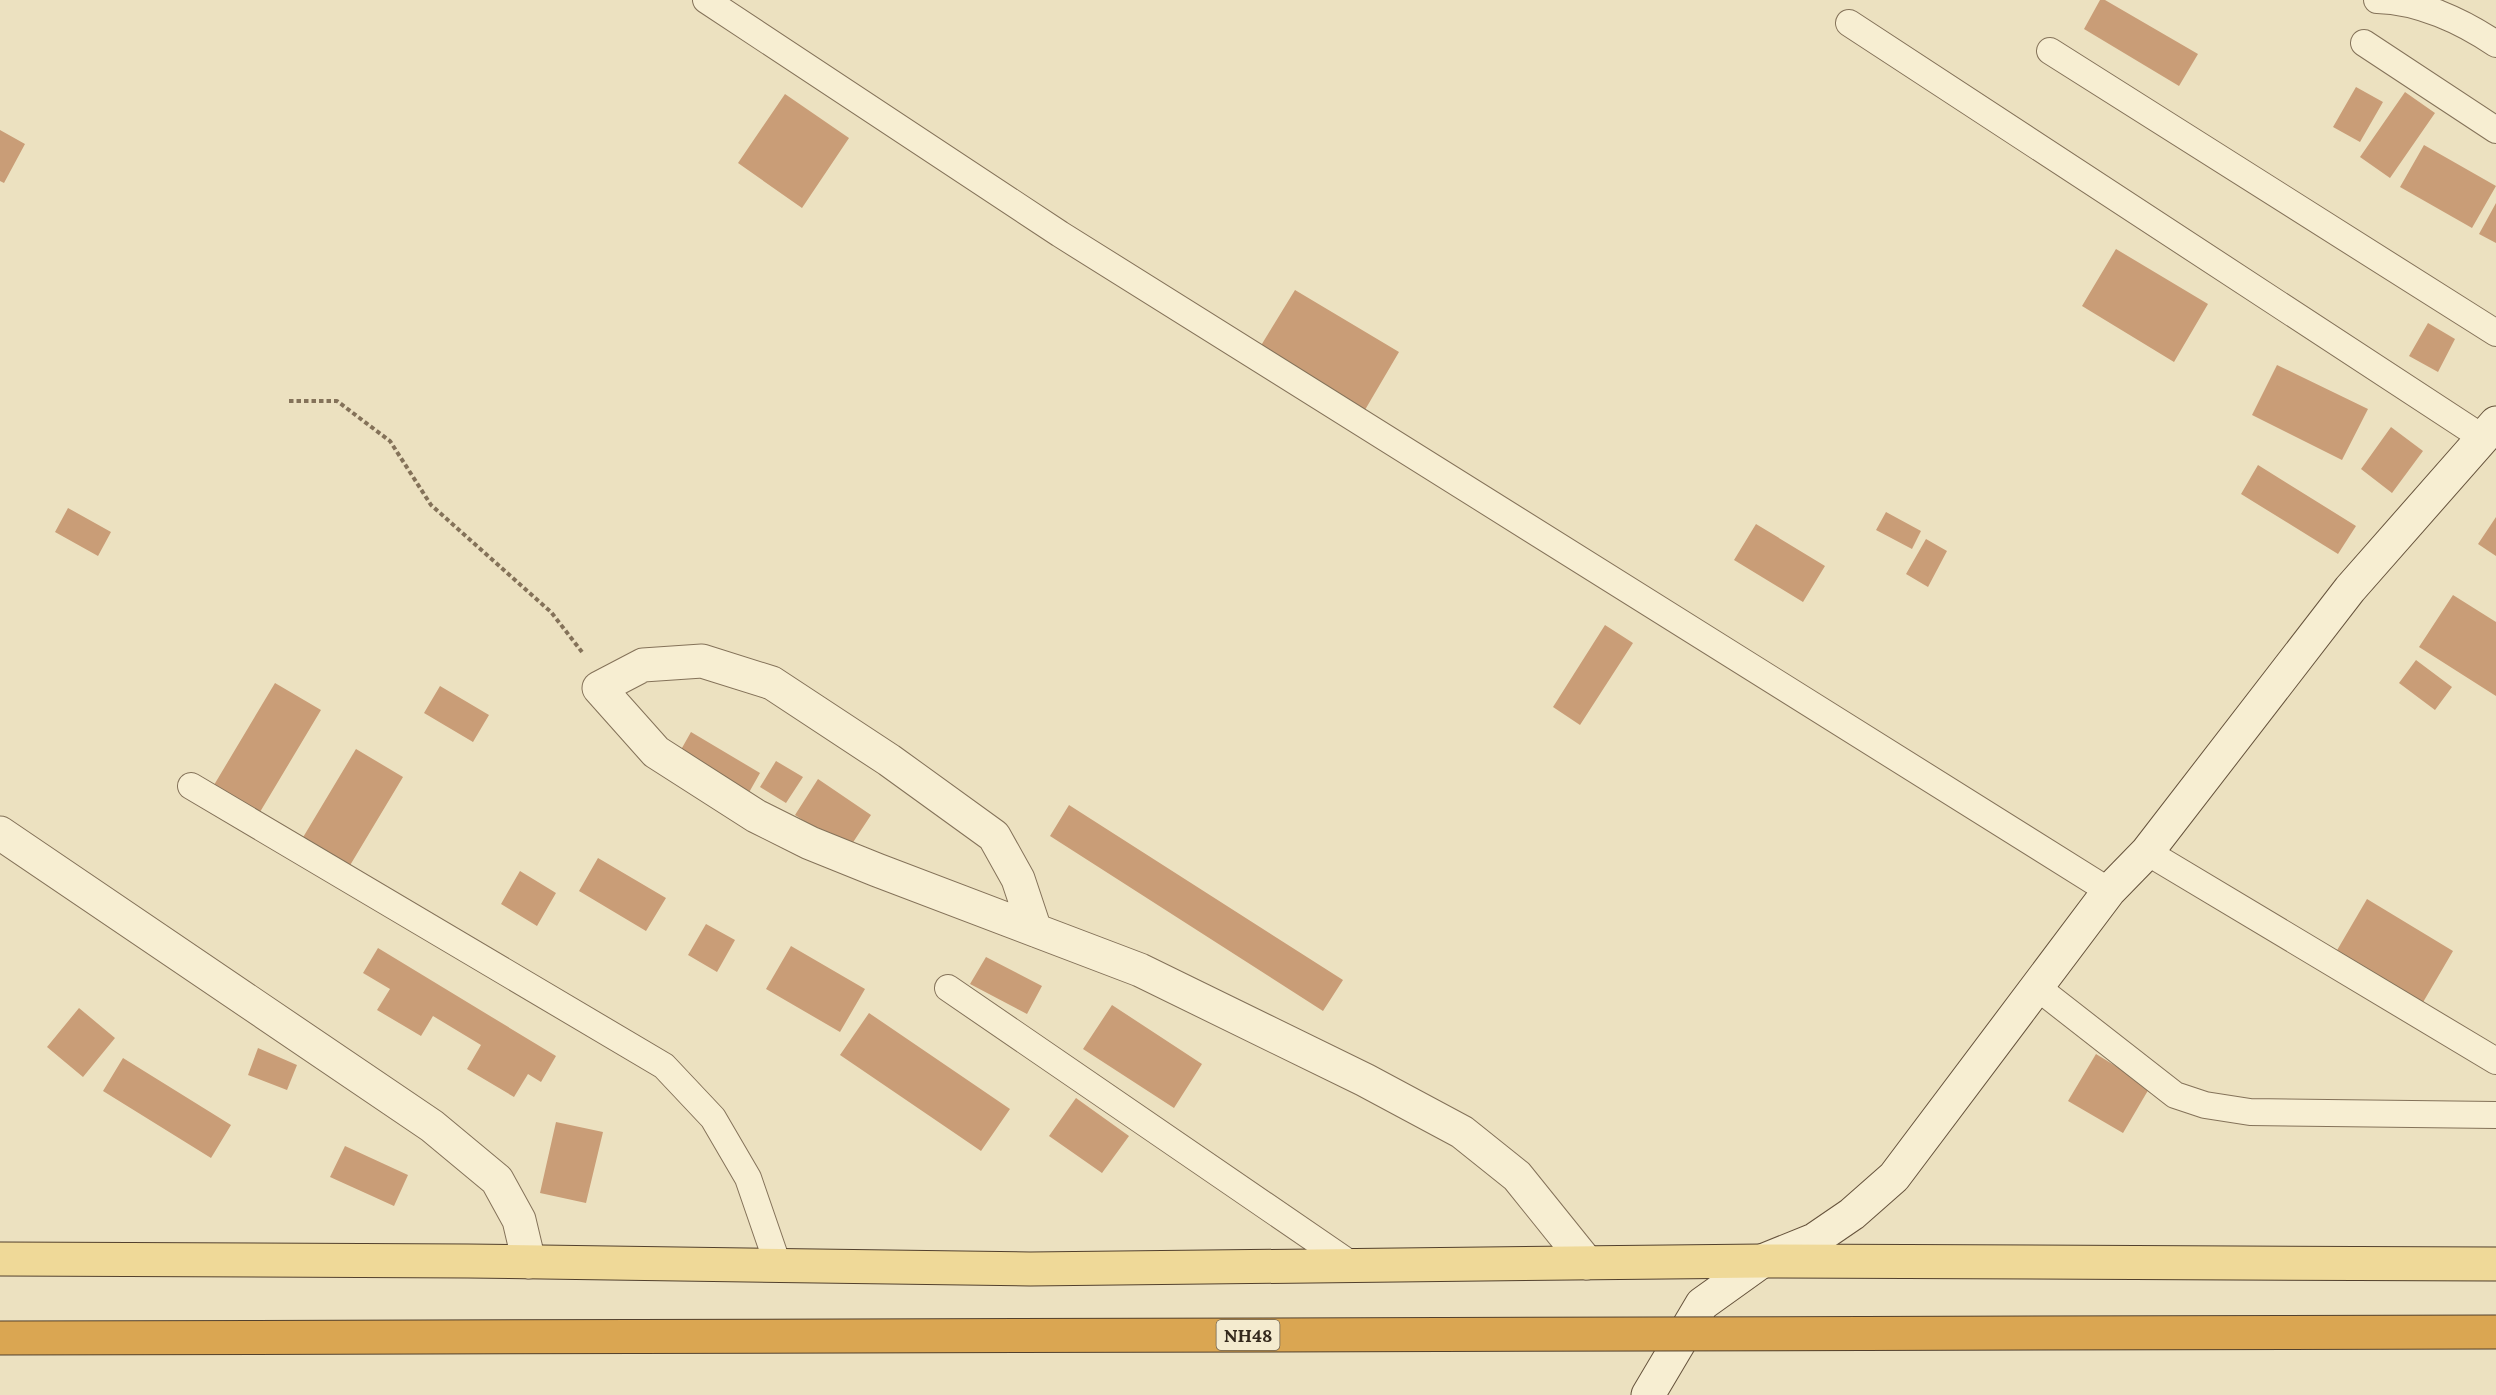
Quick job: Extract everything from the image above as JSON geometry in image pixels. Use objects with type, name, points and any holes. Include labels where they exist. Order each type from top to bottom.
[{"type":"highway","name":"NH48","points":[[0,1338],[2496,1332]]},
{"type":"main road","points":[[0,1259],[529,1262],[1030,1269],[1762,1261],[2496,1264]]},
{"type":"street","points":[[1648,1395],[1702,1304],[1762,1261],[1814,1240],[1852,1214],[1894,1177],[2109,891],[2147,852],[2350,589],[2489,431]]},
{"type":"street","points":[[1035,930],[1018,879],[994,836],[890,760],[772,683],[702,661],[643,665],[599,688],[656,752],[756,816],[810,843],[1035,930],[1140,970],[1365,1080],[1462,1132],[1517,1176],[1587,1263]]},
{"type":"street","points":[[0,833],[432,1126],[497,1180],[519,1220],[529,1262]]},
{"type":"lane","points":[[706,0],[1060,234],[2109,891]]},
{"type":"lane","points":[[2377,0],[2389,0],[2430,11],[2468,26],[2496,44]]},
{"type":"lane","points":[[1849,23],[2489,431]]},
{"type":"lane","points":[[2364,43],[2496,130]]},
{"type":"lane","points":[[2050,51],[2496,333]]},
{"type":"lane","points":[[191,786],[664,1066],[713,1118],[748,1178],[778,1265]]},
{"type":"lane","points":[[2147,852],[2496,1061]]},
{"type":"lane","points":[[948,988],[1352,1265]]},
{"type":"lane","points":[[2038,988],[2175,1095],[2205,1105],[2250,1112],[2496,1115]]},
{"type":"path","points":[[289,401],[337,401],[390,441],[431,505],[551,612],[588,660],[599,688]]},
{"type":"building","points":[[2100,0],[2105,0],[2198,54],[2179,86],[2084,29]]},
{"type":"building","points":[[2356,87],[2383,102],[2360,142],[2333,127]]},
{"type":"building","points":[[2405,92],[2435,113],[2390,178],[2360,157]]},
{"type":"building","points":[[785,94],[849,138],[802,208],[738,163]]},
{"type":"building","points":[[0,130],[25,144],[4,183],[0,181]]},
{"type":"building","points":[[2424,145],[2496,186],[2472,228],[2400,187]]},
{"type":"building","points":[[2496,203],[2496,243],[2479,234]]},
{"type":"building","points":[[2116,249],[2208,304],[2174,362],[2082,306]]},
{"type":"building","points":[[1295,290],[1399,352],[1362,415],[1257,352]]},
{"type":"building","points":[[2428,323],[2455,339],[2438,372],[2409,356]]},
{"type":"building","points":[[2277,365],[2368,409],[2342,460],[2252,415]]},
{"type":"building","points":[[2391,427],[2423,451],[2392,493],[2361,469]]},
{"type":"building","points":[[2258,465],[2356,526],[2338,554],[2241,494]]},
{"type":"building","points":[[68,508],[111,532],[98,556],[55,532]]},
{"type":"building","points":[[1886,512],[1921,531],[1912,549],[1876,530]]},
{"type":"building","points":[[2496,517],[2496,556],[2478,544]]},
{"type":"building","points":[[1756,524],[1825,566],[1803,602],[1734,560]]},
{"type":"building","points":[[1926,539],[1947,551],[1928,587],[1906,574]]},
{"type":"building","points":[[2453,595],[2496,622],[2496,696],[2419,647]]},
{"type":"building","points":[[1605,625],[1633,643],[1580,725],[1553,707]]},
{"type":"building","points":[[2416,660],[2452,687],[2435,710],[2399,683]]},
{"type":"building","points":[[275,683],[321,710],[260,812],[214,785]]},
{"type":"building","points":[[440,686],[489,715],[473,742],[424,713]]},
{"type":"building","points":[[691,732],[760,773],[747,796],[678,755]]},
{"type":"building","points":[[356,749],[403,777],[349,867],[302,839]]},
{"type":"building","points":[[776,761],[803,777],[786,803],[760,787]]},
{"type":"building","points":[[818,779],[871,815],[848,850],[795,815]]},
{"type":"building","points":[[1069,805],[1343,980],[1323,1011],[1050,836]]},
{"type":"building","points":[[598,858],[666,898],[646,931],[579,891]]},
{"type":"building","points":[[520,871],[556,893],[537,926],[501,904]]},
{"type":"building","points":[[2367,899],[2453,951],[2422,1004],[2336,952]]},
{"type":"building","points":[[706,924],[735,940],[717,972],[688,955]]},
{"type":"building","points":[[791,946],[865,989],[840,1032],[766,989]]},
{"type":"building","points":[[378,948],[556,1056],[541,1082],[528,1074],[514,1097],[467,1069],[481,1045],[433,1016],[421,1036],[377,1010],[390,989],[363,973]]},
{"type":"building","points":[[986,957],[1042,986],[1027,1014],[970,984]]},
{"type":"building","points":[[1112,1005],[1202,1064],[1174,1108],[1083,1049]]},
{"type":"building","points":[[79,1008],[115,1038],[83,1077],[47,1047]]},
{"type":"building","points":[[869,1013],[1010,1109],[981,1151],[840,1055]]},
{"type":"building","points":[[258,1048],[297,1065],[287,1090],[248,1075]]},
{"type":"building","points":[[2096,1054],[2150,1087],[2123,1133],[2068,1101]]},
{"type":"building","points":[[123,1058],[231,1125],[211,1158],[103,1091]]},
{"type":"building","points":[[1076,1098],[1129,1136],[1102,1173],[1049,1136]]},
{"type":"building","points":[[556,1122],[603,1132],[586,1203],[540,1193]]},
{"type":"building","points":[[345,1146],[408,1175],[394,1206],[330,1177]]}]
